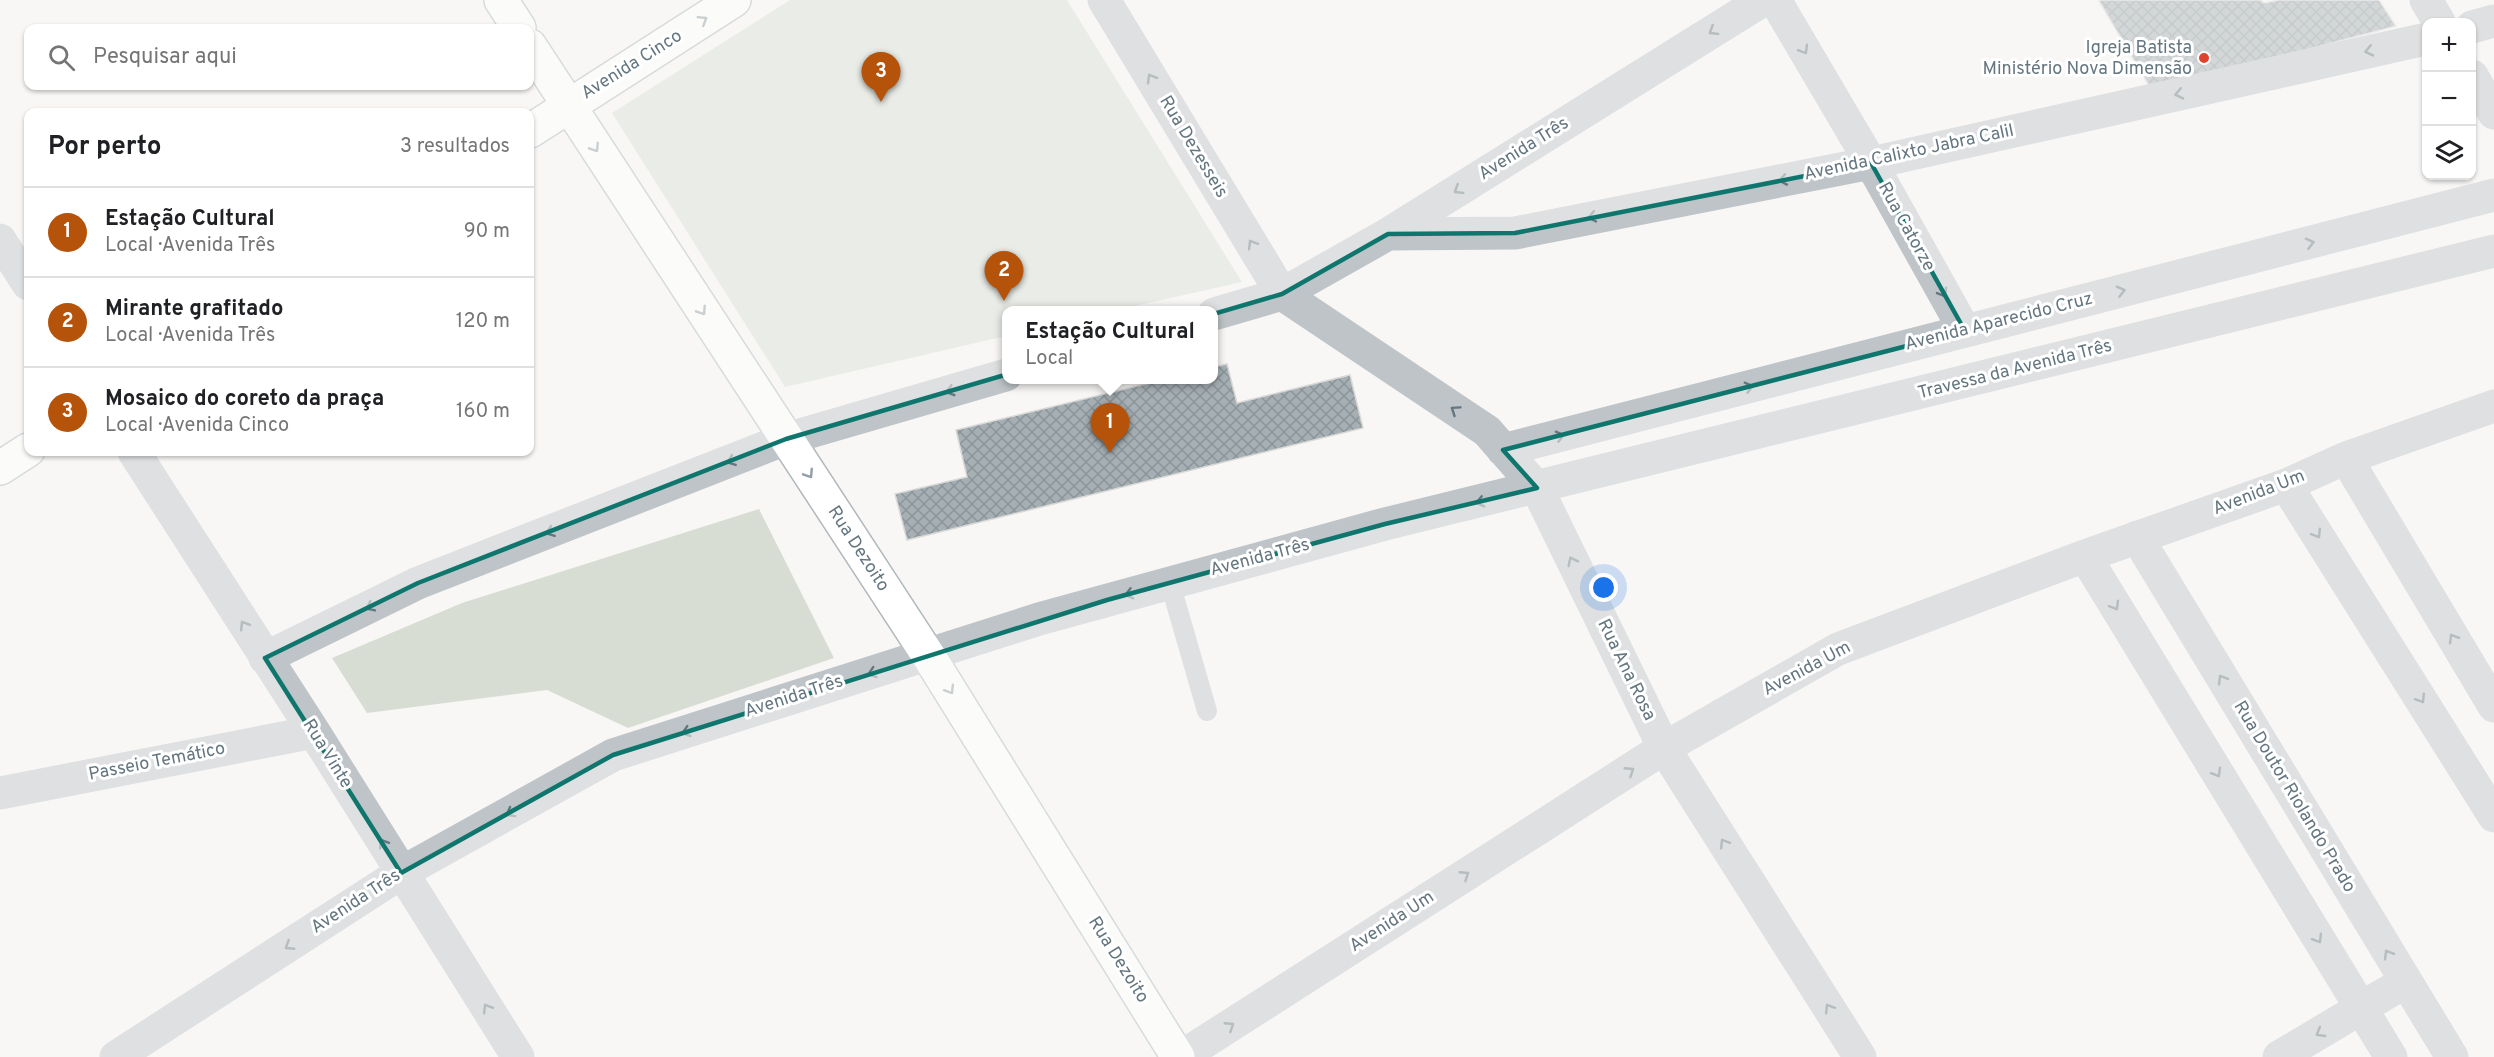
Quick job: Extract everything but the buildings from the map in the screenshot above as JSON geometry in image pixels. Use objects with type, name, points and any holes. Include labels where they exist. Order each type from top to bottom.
[{"type":"street","points":[[501,0],[516,24]]},
{"type":"street","name":"Avenida Cinco","points":[[534,128],[734,0]]},
{"type":"street","name":"Rua Dezesseis","points":[[1104,0],[1282,294]]},
{"type":"street","name":"Avenida Três","points":[[1218,313],[1282,294],[1388,234],[1763,0]]},
{"type":"street","name":"Rua Catorze","points":[[1775,0],[1871,163],[1965,331]]},
{"type":"street","points":[[2426,0],[2437,18]]},
{"type":"street","points":[[2476,26],[2494,21]]},
{"type":"street","name":"Avenida Calixto Jabra Calil","points":[[1388,234],[1515,233],[1871,163],[2422,40]]},
{"type":"street","name":"Rua Dezoito","points":[[534,52],[928,655],[1179,1057]]},
{"type":"street","points":[[2476,83],[2494,113]]},
{"type":"street","name":"Avenida Aparecido Cruz","points":[[1503,450],[2494,195]]},
{"type":"street","points":[[0,240],[24,278]]},
{"type":"street","name":"Travessa da Avenida Três","points":[[1537,488],[2494,251]]},
{"type":"street","name":"Rua Ana Rosa","points":[[1282,294],[1487,431],[1537,488],[1664,748],[1860,1057]]},
{"type":"street","points":[[265,658],[418,583],[786,439],[1002,376]]},
{"type":"street","name":"Avenida Um","points":[[1179,1057],[1664,748],[1838,649],[2085,556],[2286,485],[2346,458],[2494,406]]},
{"type":"street","points":[[0,468],[24,453]]},
{"type":"street","name":"Rua Vinte","points":[[137,456],[314,732],[518,1057]]},
{"type":"street","points":[[2346,458],[2494,706]]},
{"type":"street","points":[[2286,485],[2494,816]]},
{"type":"street","name":"Avenida Três","points":[[116,1057],[401,873],[613,755],[1039,619],[1385,524],[1537,488]]},
{"type":"street","name":"Rua Doutor Riolando Prado","points":[[2137,537],[2452,1057]]},
{"type":"street","points":[[2085,556],[2391,1057]]},
{"type":"street","name":"Passeio Temático","points":[[0,793],[314,732]]},
{"type":"street","points":[[2279,1057],[2405,982]]},
{"type":"lane","points":[[1170,583],[1207,711]]},
{"type":"highlighted area","points":[[1871,163],[1965,331],[1503,450],[1537,488],[1385,524],[1107,600],[613,755],[401,873],[265,658],[418,583],[786,439],[1282,294],[1388,234],[1515,233]]},
{"type":"shaded area","points":[[790,0],[1067,0],[1242,282],[1135,306],[1002,306],[1002,337],[785,387],[612,113]]},
{"type":"shaded area","points":[[759,509],[834,658],[628,728],[547,690],[367,713],[332,658],[462,603]]},
{"type":"place","name":"Igreja Batista Ministério Nova Dimensão","points":[[2204,58]]},
{"type":"place","name":"Mosaico do coreto da praça","points":[[881,102]]},
{"type":"place","name":"Mirante grafitado","points":[[1004,301]]},
{"type":"place","name":"Estação Cultural","points":[[1110,453]]}]
